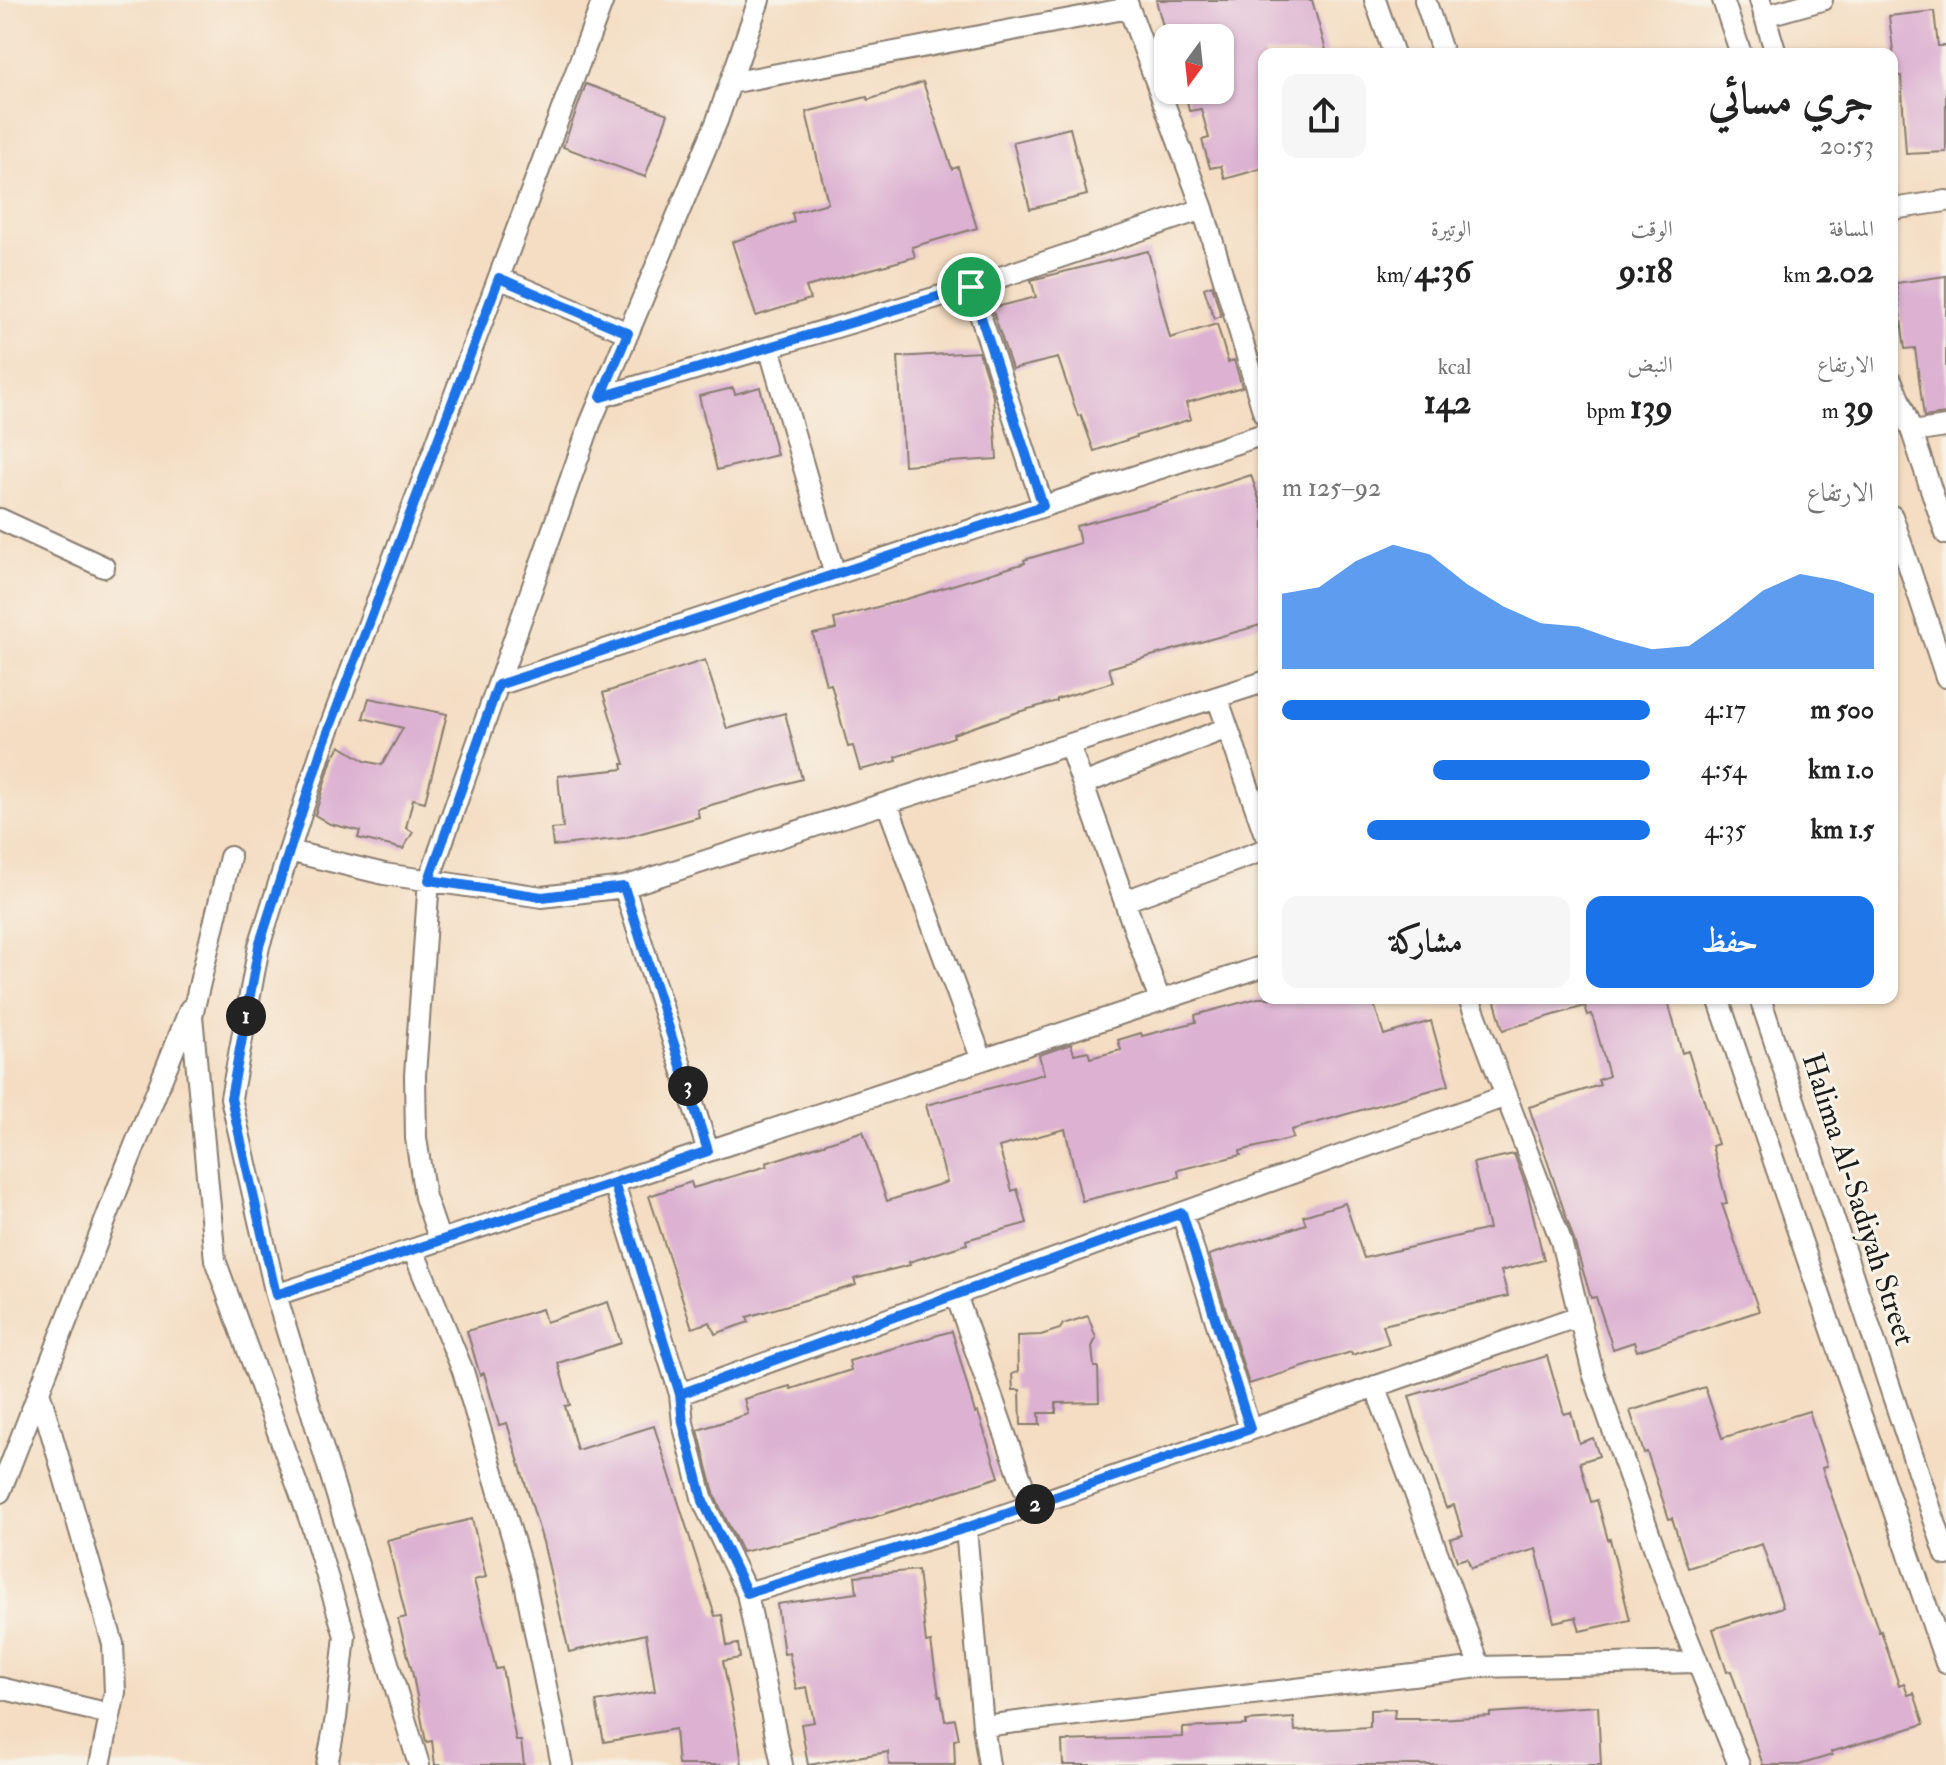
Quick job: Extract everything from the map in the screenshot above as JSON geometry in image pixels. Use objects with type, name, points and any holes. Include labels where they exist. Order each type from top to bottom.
[{"type":"street","points":[[419,1765],[276,1295],[231,1098],[259,946],[322,748],[603,0]]},
{"type":"street","points":[[440,1241],[425,1197],[416,1138],[415,1075],[429,880],[590,424],[717,121],[759,0]]},
{"type":"street","points":[[1375,0],[1392,48]]},
{"type":"street","points":[[1425,0],[1441,48]]},
{"type":"street","points":[[1723,0],[1739,48]]},
{"type":"street","points":[[1774,48],[1762,8],[1822,0]]},
{"type":"street","points":[[730,83],[1127,4],[1203,209],[1258,394]]},
{"type":"street","points":[[1898,208],[1946,201]]},
{"type":"street","points":[[601,397],[971,287],[1203,209]]},
{"type":"street","points":[[499,278],[628,333]]},
{"type":"street","points":[[971,287],[1043,506]]},
{"type":"street","points":[[769,347],[835,575]]},
{"type":"street","points":[[1898,397],[1946,534]]},
{"type":"street","points":[[1912,432],[1946,427]]},
{"type":"street","points":[[498,685],[1258,436]]},
{"type":"street","points":[[0,519],[104,567]]},
{"type":"street","points":[[1898,534],[1946,677]]},
{"type":"street","points":[[289,851],[384,874],[542,897],[624,887],[1258,684]]},
{"type":"street","points":[[1217,697],[1258,815]]},
{"type":"street","points":[[1083,784],[1227,728]]},
{"type":"street","points":[[1069,745],[1160,1001]]},
{"type":"street","points":[[887,803],[982,1060]]},
{"type":"street","points":[[1125,901],[1258,852]]},
{"type":"street","points":[[230,857],[192,1016],[215,1260],[311,1523],[345,1636],[336,1718],[327,1765]]},
{"type":"street","points":[[624,887],[708,1151]]},
{"type":"street","points":[[276,1295],[1258,968]]},
{"type":"street","points":[[0,1492],[199,986]]},
{"type":"street","points":[[1471,1004],[1561,1241],[1593,1373],[1669,1590],[1739,1765]]},
{"type":"street","points":[[1720,1004],[1946,1663]]},
{"type":"street","name":"Halima Al-Sadiyah Street","points":[[1762,1004],[1946,1555]]},
{"type":"street","points":[[680,1394],[1506,1096]]},
{"type":"street","points":[[614,1183],[680,1394],[683,1423],[703,1501],[747,1593],[782,1765]]},
{"type":"street","points":[[1182,1213],[1250,1429]]},
{"type":"street","points":[[413,1250],[463,1371],[523,1573],[562,1765]]},
{"type":"street","points":[[956,1295],[1030,1505]]},
{"type":"street","points":[[747,1593],[966,1528],[1579,1316]]},
{"type":"street","points":[[1375,1386],[1480,1667]]},
{"type":"street","points":[[39,1391],[113,1644],[115,1692],[100,1765]]},
{"type":"street","points":[[966,1528],[989,1765]]},
{"type":"street","points":[[983,1726],[1480,1667],[1697,1662]]},
{"type":"street","points":[[0,1688],[110,1714]]},
{"type":"building","points":[[1156,0],[1312,0],[1325,48],[1258,48],[1258,170],[1225,179],[1221,166],[1210,168],[1202,140],[1209,138],[1201,109],[1189,111],[1188,104],[1234,104],[1234,24],[1162,24]]},
{"type":"building","points":[[1934,11],[1938,46],[1946,46],[1946,152],[1906,154],[1898,48],[1893,48],[1889,16]]},
{"type":"building","points":[[923,82],[952,169],[958,167],[977,228],[912,247],[915,257],[806,287],[810,299],[756,316],[732,242],[794,222],[792,213],[828,203],[806,112],[867,97],[868,100]]},
{"type":"building","points":[[586,84],[668,114],[645,177],[563,147]]},
{"type":"building","points":[[1070,128],[1087,195],[1030,209],[1013,142]]},
{"type":"building","points":[[1148,251],[1170,338],[1217,324],[1228,362],[1234,360],[1242,387],[1186,403],[1191,419],[1094,451],[1058,358],[1012,369],[992,308],[1036,297],[1031,280]]},
{"type":"building","points":[[1946,276],[1946,414],[1924,417],[1915,348],[1905,349],[1898,283]]},
{"type":"building","points":[[1212,285],[1221,316],[1214,319],[1204,288]]},
{"type":"building","points":[[979,352],[993,396],[997,459],[904,465],[898,357]]},
{"type":"building","points":[[760,387],[777,455],[717,470],[699,396],[733,388],[735,394]]},
{"type":"building","points":[[1251,475],[1258,496],[1258,626],[1109,668],[1113,682],[953,734],[954,737],[896,757],[897,761],[860,770],[853,746],[848,747],[831,684],[826,685],[813,634],[836,629],[834,619],[1025,563],[1024,560],[1080,543],[1076,526],[1171,501]]},
{"type":"building","points":[[705,660],[727,729],[785,713],[802,779],[697,809],[699,817],[624,838],[553,846],[551,829],[563,828],[558,776],[623,769],[622,764],[625,764],[603,693]]},
{"type":"building","points":[[369,698],[447,714],[425,802],[413,799],[406,828],[413,832],[403,849],[358,838],[360,831],[330,824],[315,815],[332,759],[340,746],[365,761],[382,765],[403,728],[363,718]]},
{"type":"building","points":[[1258,998],[1258,1004],[1374,1004],[1384,1035],[1431,1021],[1449,1085],[1291,1130],[1293,1138],[1240,1151],[1241,1155],[1178,1170],[1179,1177],[1082,1201],[1065,1129],[999,1147],[1012,1191],[1017,1189],[1027,1223],[966,1240],[967,1244],[909,1262],[910,1265],[854,1279],[856,1285],[747,1317],[749,1322],[715,1334],[710,1322],[692,1328],[649,1196],[691,1182],[693,1188],[767,1166],[766,1163],[863,1131],[887,1201],[947,1182],[926,1105],[1044,1074],[1039,1055],[1071,1044],[1074,1054],[1088,1051],[1090,1058],[1121,1050],[1118,1040],[1196,1022],[1195,1015]]},
{"type":"building","points":[[1496,1004],[1669,1004],[1682,1053],[1688,1051],[1718,1144],[1712,1146],[1727,1203],[1722,1204],[1759,1311],[1637,1351],[1634,1342],[1613,1349],[1596,1297],[1591,1298],[1529,1107],[1600,1085],[1598,1080],[1609,1076],[1592,1014],[1588,1015],[1585,1006],[1503,1030]]},
{"type":"building","points":[[1514,1154],[1526,1186],[1544,1260],[1501,1271],[1508,1296],[1383,1325],[1389,1344],[1352,1355],[1351,1352],[1249,1384],[1209,1255],[1306,1224],[1303,1216],[1345,1203],[1364,1258],[1489,1229],[1473,1163]]},
{"type":"building","points":[[608,1302],[621,1343],[558,1363],[570,1405],[565,1406],[577,1450],[654,1426],[715,1616],[722,1615],[727,1646],[738,1644],[740,1658],[723,1661],[742,1765],[678,1765],[675,1729],[604,1742],[596,1702],[655,1691],[646,1634],[569,1652],[543,1542],[507,1423],[499,1425],[484,1373],[480,1375],[467,1331],[542,1309],[546,1322]]},
{"type":"building","points":[[1088,1316],[1096,1338],[1092,1347],[1094,1367],[1098,1367],[1099,1402],[1056,1403],[1056,1413],[1039,1413],[1040,1425],[1021,1425],[1020,1390],[1013,1390],[1012,1374],[1018,1372],[1017,1336],[1041,1335]]},
{"type":"building","points":[[952,1331],[975,1413],[978,1412],[999,1477],[834,1530],[742,1552],[715,1497],[698,1430],[748,1414],[744,1399],[790,1386],[791,1389],[851,1370],[849,1361]]},
{"type":"building","points":[[1547,1356],[1564,1414],[1571,1412],[1579,1443],[1593,1438],[1599,1456],[1580,1462],[1591,1502],[1597,1500],[1610,1539],[1630,1620],[1580,1631],[1576,1617],[1554,1622],[1536,1549],[1471,1568],[1467,1558],[1457,1561],[1450,1539],[1463,1535],[1454,1505],[1446,1508],[1409,1396]]},
{"type":"building","points":[[1705,1387],[1722,1438],[1809,1411],[1827,1466],[1822,1468],[1879,1632],[1899,1686],[1904,1684],[1908,1695],[1914,1693],[1924,1724],[1799,1765],[1763,1765],[1731,1671],[1727,1672],[1713,1629],[1783,1607],[1762,1544],[1688,1568],[1630,1411]]},
{"type":"building","points":[[472,1519],[486,1577],[474,1580],[496,1669],[502,1668],[516,1741],[521,1741],[524,1765],[435,1765],[432,1741],[426,1742],[398,1619],[406,1617],[387,1540]]},
{"type":"building","points":[[918,1570],[926,1643],[931,1642],[945,1721],[955,1719],[959,1739],[954,1740],[955,1765],[889,1765],[888,1752],[808,1765],[801,1724],[814,1722],[807,1687],[796,1689],[789,1653],[784,1654],[777,1604],[857,1593],[855,1576]]},
{"type":"building","points":[[1598,1706],[1601,1765],[1063,1765],[1062,1741],[1183,1737],[1183,1728],[1246,1725],[1246,1721],[1294,1718],[1295,1731],[1370,1727],[1370,1710],[1395,1709],[1394,1718],[1419,1720]]},
{"type":"route","points":[[971,287],[601,397],[628,333],[499,278],[322,748],[259,946],[231,1098],[276,1295],[614,1183],[680,1394],[683,1423],[703,1501],[747,1593],[966,1528],[1250,1429],[1182,1213],[680,1394],[647,1288],[614,1183],[708,1151],[624,887],[542,897],[429,880],[498,685],[1043,506],[971,287]]}]
